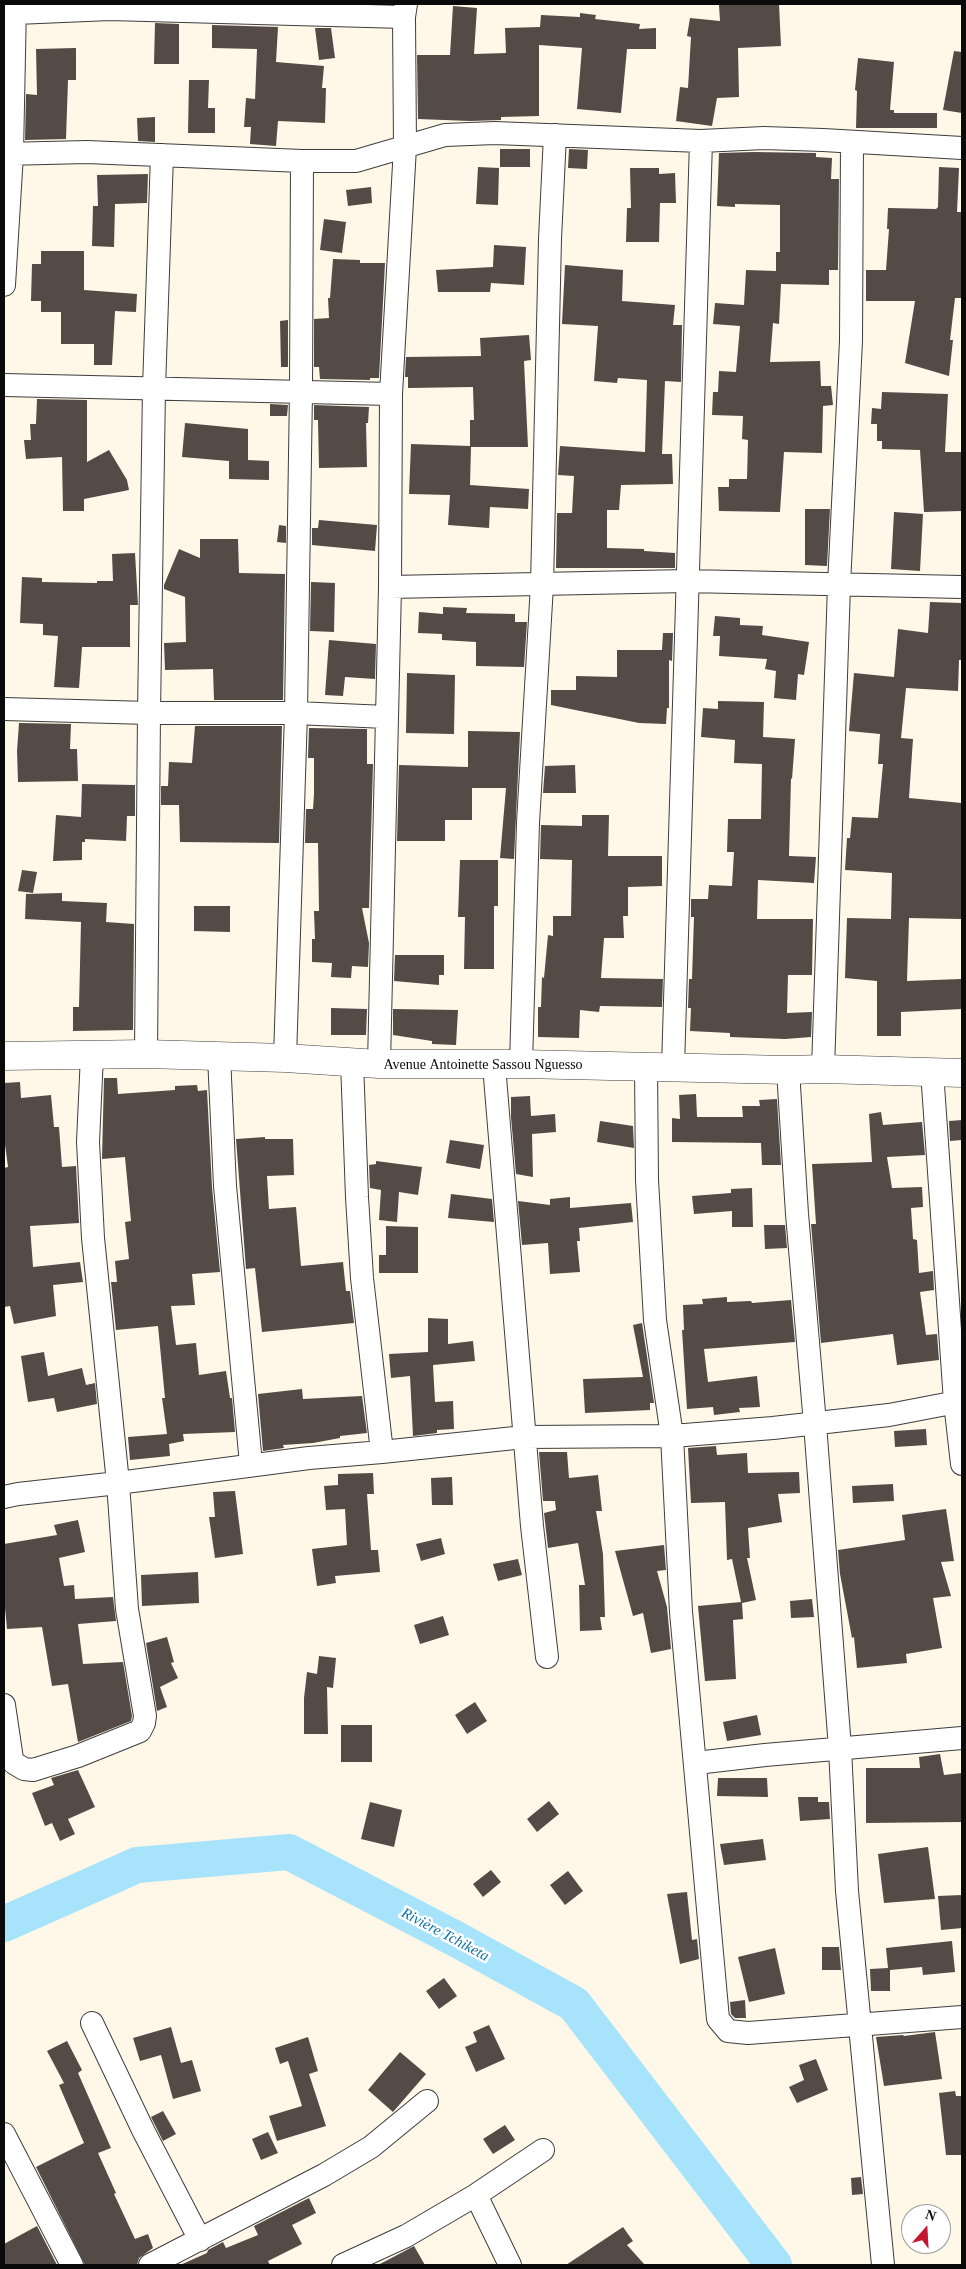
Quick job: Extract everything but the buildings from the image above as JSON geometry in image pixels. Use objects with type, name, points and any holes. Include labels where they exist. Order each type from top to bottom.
[{"type":"street","points":[[4,285],[8,154],[16,8],[405,10],[405,147],[391,394],[390,587],[379,1064]]},
{"type":"street","points":[[8,154],[87,152],[302,161],[356,161],[445,135],[495,133],[701,141],[764,138],[962,148]]},
{"type":"street","points":[[522,1064],[528,823],[542,585],[550,239],[555,135]]},
{"type":"street","points":[[673,1067],[701,141]]},
{"type":"street","points":[[823,1069],[839,585],[851,340],[852,142]]},
{"type":"street","points":[[146,1054],[154,388],[162,155]]},
{"type":"street","points":[[285,1058],[296,712],[301,391],[302,161]]},
{"type":"street","points":[[4,385],[391,394]]},
{"type":"street","points":[[390,587],[687,582],[962,587]]},
{"type":"street","points":[[4,709],[149,712],[296,712],[386,717]]},
{"type":"street","name":"Avenue Antoinette Sassou Nguesso","points":[[4,1056],[146,1054],[285,1058],[379,1064],[522,1064],[962,1073]]},
{"type":"street","points":[[4,1705],[12,1759],[14,1763],[24,1769],[33,1770],[78,1756],[140,1731],[143,1727],[145,1716],[127,1609],[118,1483],[93,1238],[88,1142],[92,1055]]},
{"type":"street","points":[[219,1056],[224,1186],[251,1464]]},
{"type":"street","points":[[352,1062],[356,1197],[362,1278],[382,1452]]},
{"type":"street","points":[[494,1064],[524,1437],[547,1657]]},
{"type":"street","points":[[646,1067],[647,1180],[655,1320],[672,1436],[681,1612],[718,2019],[728,2031],[735,2033],[861,2026],[962,2017]]},
{"type":"street","points":[[788,1070],[797,1214],[840,1748],[847,1891],[883,2265]]},
{"type":"street","points":[[932,1072],[959,1401],[962,1464]]},
{"type":"street","points":[[4,1497],[251,1464],[524,1437],[672,1436],[815,1424],[890,1415],[959,1401]]},
{"type":"street","points":[[696,1763],[962,1738]]},
{"type":"street","points":[[92,2023],[144,2132],[200,2240]]},
{"type":"street","points":[[150,2265],[324,2176],[371,2147],[427,2101]]},
{"type":"street","points":[[4,2134],[72,2265]]},
{"type":"street","points":[[353,2263],[406,2236],[476,2195],[543,2150]]},
{"type":"street","points":[[476,2195],[510,2265]]},
{"type":"waterway","name":"Rivière Tchiketa","points":[[4,1924],[137,1865],[289,1852],[456,1939],[574,2004],[774,2265]]}]
